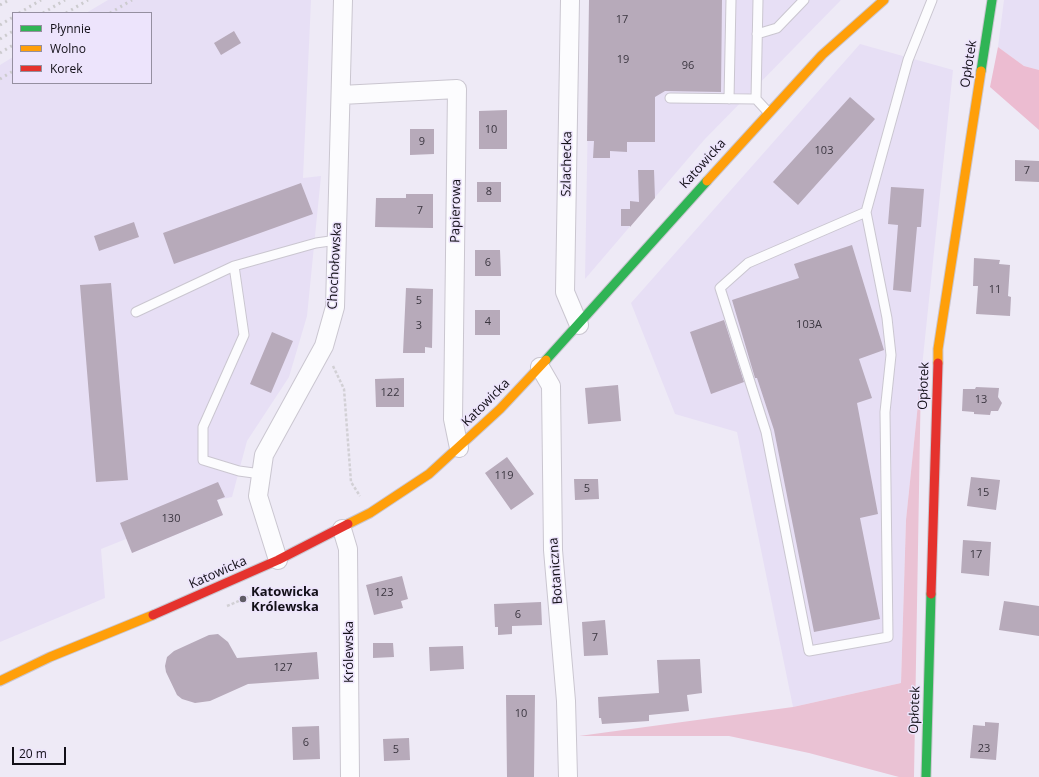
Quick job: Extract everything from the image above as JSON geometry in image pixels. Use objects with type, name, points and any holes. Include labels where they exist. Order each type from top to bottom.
[{"type":"street","name":"Chochołowska","points":[[278,560],[258,496],[264,455],[324,346],[335,307],[344,0]]},
{"type":"street","name":"Szlachecka","points":[[570,0],[565,292],[579,325]]},
{"type":"street","name":"Katowicka","points":[[0,681],[50,657],[171,608],[278,560],[342,529],[370,513],[429,474],[459,448],[540,367],[768,112],[822,55],[871,4],[884,0]]},
{"type":"street","name":"Opłotek","points":[[926,777],[938,349],[992,0]]},
{"type":"street","name":"Papierowa","points":[[341,95],[457,89],[453,419],[459,448]]},
{"type":"street","name":"Botaniczna","points":[[540,367],[551,386],[554,550],[566,701],[568,777]]},
{"type":"street","name":"Królewska","points":[[342,529],[348,548],[350,777]]},
{"type":"lane","points":[[729,99],[731,0]]},
{"type":"lane","points":[[758,0],[756,99],[768,112]]},
{"type":"lane","points":[[758,34],[777,28],[804,0]]},
{"type":"lane","points":[[866,212],[748,263],[720,288],[766,432],[809,651],[888,638],[885,412],[891,355],[887,318],[866,212],[908,60],[932,0]]},
{"type":"lane","points":[[670,98],[756,99]]},
{"type":"lane","points":[[136,312],[234,266],[316,243],[337,240]]},
{"type":"lane","points":[[234,266],[244,335],[203,426],[203,460],[239,471],[261,474]]},
{"type":"shaded area","points":[[108,0],[311,0],[303,178],[321,176],[307,316],[289,377],[247,441],[232,497],[217,500],[223,515],[132,553],[126,539],[101,549],[105,598],[0,642],[0,65],[12,58],[12,84],[152,84],[152,12],[88,12]]},
{"type":"shaded area","points":[[590,0],[841,0],[704,140],[585,279]]},
{"type":"shaded area","points":[[1004,0],[1039,0],[1039,70],[1024,66],[998,47]]},
{"type":"shaded area","points":[[860,44],[953,70],[906,520],[901,683],[793,707],[737,432],[675,414],[631,303]]},
{"type":"shaded area","points":[[998,47],[1024,66],[1039,70],[1039,130],[990,87]]},
{"type":"shaded area","points":[[921,375],[914,777],[899,777],[809,753],[729,736],[579,736],[793,707],[901,683],[906,520]]},
{"type":"building","points":[[589,0],[722,0],[721,92],[665,91],[655,97],[655,142],[627,142],[627,152],[610,151],[610,158],[593,158],[594,141],[587,141]]},
{"type":"building","points":[[234,31],[241,43],[221,55],[214,43]]},
{"type":"building","points":[[850,97],[875,119],[798,205],[773,182]]},
{"type":"building","points":[[507,110],[507,149],[479,149],[479,111]]},
{"type":"building","points":[[410,129],[434,129],[434,154],[410,155]]},
{"type":"building","points":[[1015,160],[1039,161],[1039,182],[1015,181]]},
{"type":"building","points":[[638,170],[654,170],[655,198],[630,227],[621,226],[621,209],[630,209],[630,201],[639,202]]},
{"type":"building","points":[[477,182],[501,182],[501,202],[477,202]]},
{"type":"building","points":[[301,183],[313,214],[174,264],[163,233]]},
{"type":"building","points":[[891,187],[924,189],[921,227],[917,227],[911,292],[893,290],[898,225],[888,224]]},
{"type":"building","points":[[406,194],[433,194],[433,228],[375,227],[376,198],[406,198]]},
{"type":"building","points":[[134,222],[139,237],[99,251],[94,236]]},
{"type":"building","points":[[852,245],[884,350],[859,359],[872,398],[857,403],[878,514],[860,518],[880,619],[814,632],[774,430],[757,378],[755,378],[732,300],[799,278],[794,264]]},
{"type":"building","points":[[475,250],[500,250],[501,276],[475,276]]},
{"type":"building","points":[[974,258],[1000,260],[999,264],[1010,265],[1008,296],[1011,297],[1010,316],[976,314],[978,286],[973,286]]},
{"type":"building","points":[[111,283],[128,480],[96,482],[80,285]]},
{"type":"building","points":[[406,288],[433,289],[432,348],[425,347],[425,353],[403,353]]},
{"type":"building","points":[[475,310],[500,310],[500,335],[475,335]]},
{"type":"building","points":[[724,320],[744,382],[711,394],[690,332]]},
{"type":"building","points":[[272,332],[293,341],[271,393],[250,384]]},
{"type":"building","points":[[404,378],[404,407],[376,407],[375,379]]},
{"type":"building","points":[[618,385],[621,421],[588,424],[585,388]]},
{"type":"building","points":[[976,387],[999,388],[998,397],[1002,403],[998,411],[991,411],[990,415],[974,414],[974,412],[962,411],[963,389],[975,389]]},
{"type":"building","points":[[507,457],[534,494],[511,510],[485,473]]},
{"type":"building","points":[[971,477],[1000,480],[996,510],[967,506]]},
{"type":"building","points":[[574,479],[598,479],[599,499],[575,500]]},
{"type":"building","points":[[218,482],[225,497],[217,500],[223,515],[132,553],[120,523]]},
{"type":"building","points":[[963,540],[991,542],[989,576],[961,573]]},
{"type":"building","points":[[402,576],[408,599],[401,601],[403,608],[374,615],[366,585]]},
{"type":"building","points":[[1004,601],[1039,606],[1039,636],[999,630]]},
{"type":"building","points":[[541,602],[542,625],[512,626],[512,634],[498,635],[498,627],[495,627],[494,604]]},
{"type":"building","points":[[605,620],[608,655],[584,656],[582,622]]},
{"type":"building","points":[[218,634],[228,642],[237,658],[317,652],[319,679],[248,684],[210,701],[195,703],[182,699],[177,695],[166,672],[165,666],[167,657],[174,651],[209,635]]},
{"type":"building","points":[[373,643],[393,643],[394,657],[373,658]]},
{"type":"building","points":[[463,646],[464,669],[430,671],[429,647]]},
{"type":"building","points":[[700,659],[702,693],[687,695],[689,711],[649,715],[649,721],[602,724],[601,718],[599,718],[598,697],[659,693],[657,660]]},
{"type":"building","points":[[506,695],[535,695],[534,777],[507,777]]},
{"type":"building","points":[[985,722],[999,723],[996,760],[970,758],[973,725],[985,726]]},
{"type":"building","points":[[319,726],[320,759],[293,760],[292,727]]},
{"type":"building","points":[[409,738],[410,760],[384,761],[383,739]]},
{"type":"railway","points":[[0,5],[9,0]]},
{"type":"railway","points":[[21,12],[41,0]]},
{"type":"railway","points":[[45,12],[65,0]]},
{"type":"railway","points":[[68,12],[88,0]]},
{"type":"railway","points":[[112,12],[132,0]]},
{"type":"railway","points":[[0,25],[12,18]]},
{"type":"railway","points":[[0,39],[12,32]]},
{"type":"railway","points":[[0,53],[12,46]]},
{"type":"railway","points":[[0,79],[12,72]]},
{"type":"traffic: fast","points":[[981,71],[992,0]]},
{"type":"traffic: fast","points":[[546,360],[707,181]]},
{"type":"traffic: fast","points":[[926,777],[931,594]]},
{"type":"traffic: slow","points":[[707,181],[822,55],[884,0]]},
{"type":"traffic: slow","points":[[938,363],[938,349],[981,71]]},
{"type":"traffic: slow","points":[[348,524],[370,513],[429,474],[500,409],[546,360]]},
{"type":"traffic: slow","points":[[0,681],[50,657],[153,615]]},
{"type":"traffic: jam","points":[[931,594],[938,363]]},
{"type":"traffic: jam","points":[[153,615],[278,560],[348,524]]},
{"type":"place","name":"Katowicka Królewska","points":[[243,599]]}]
